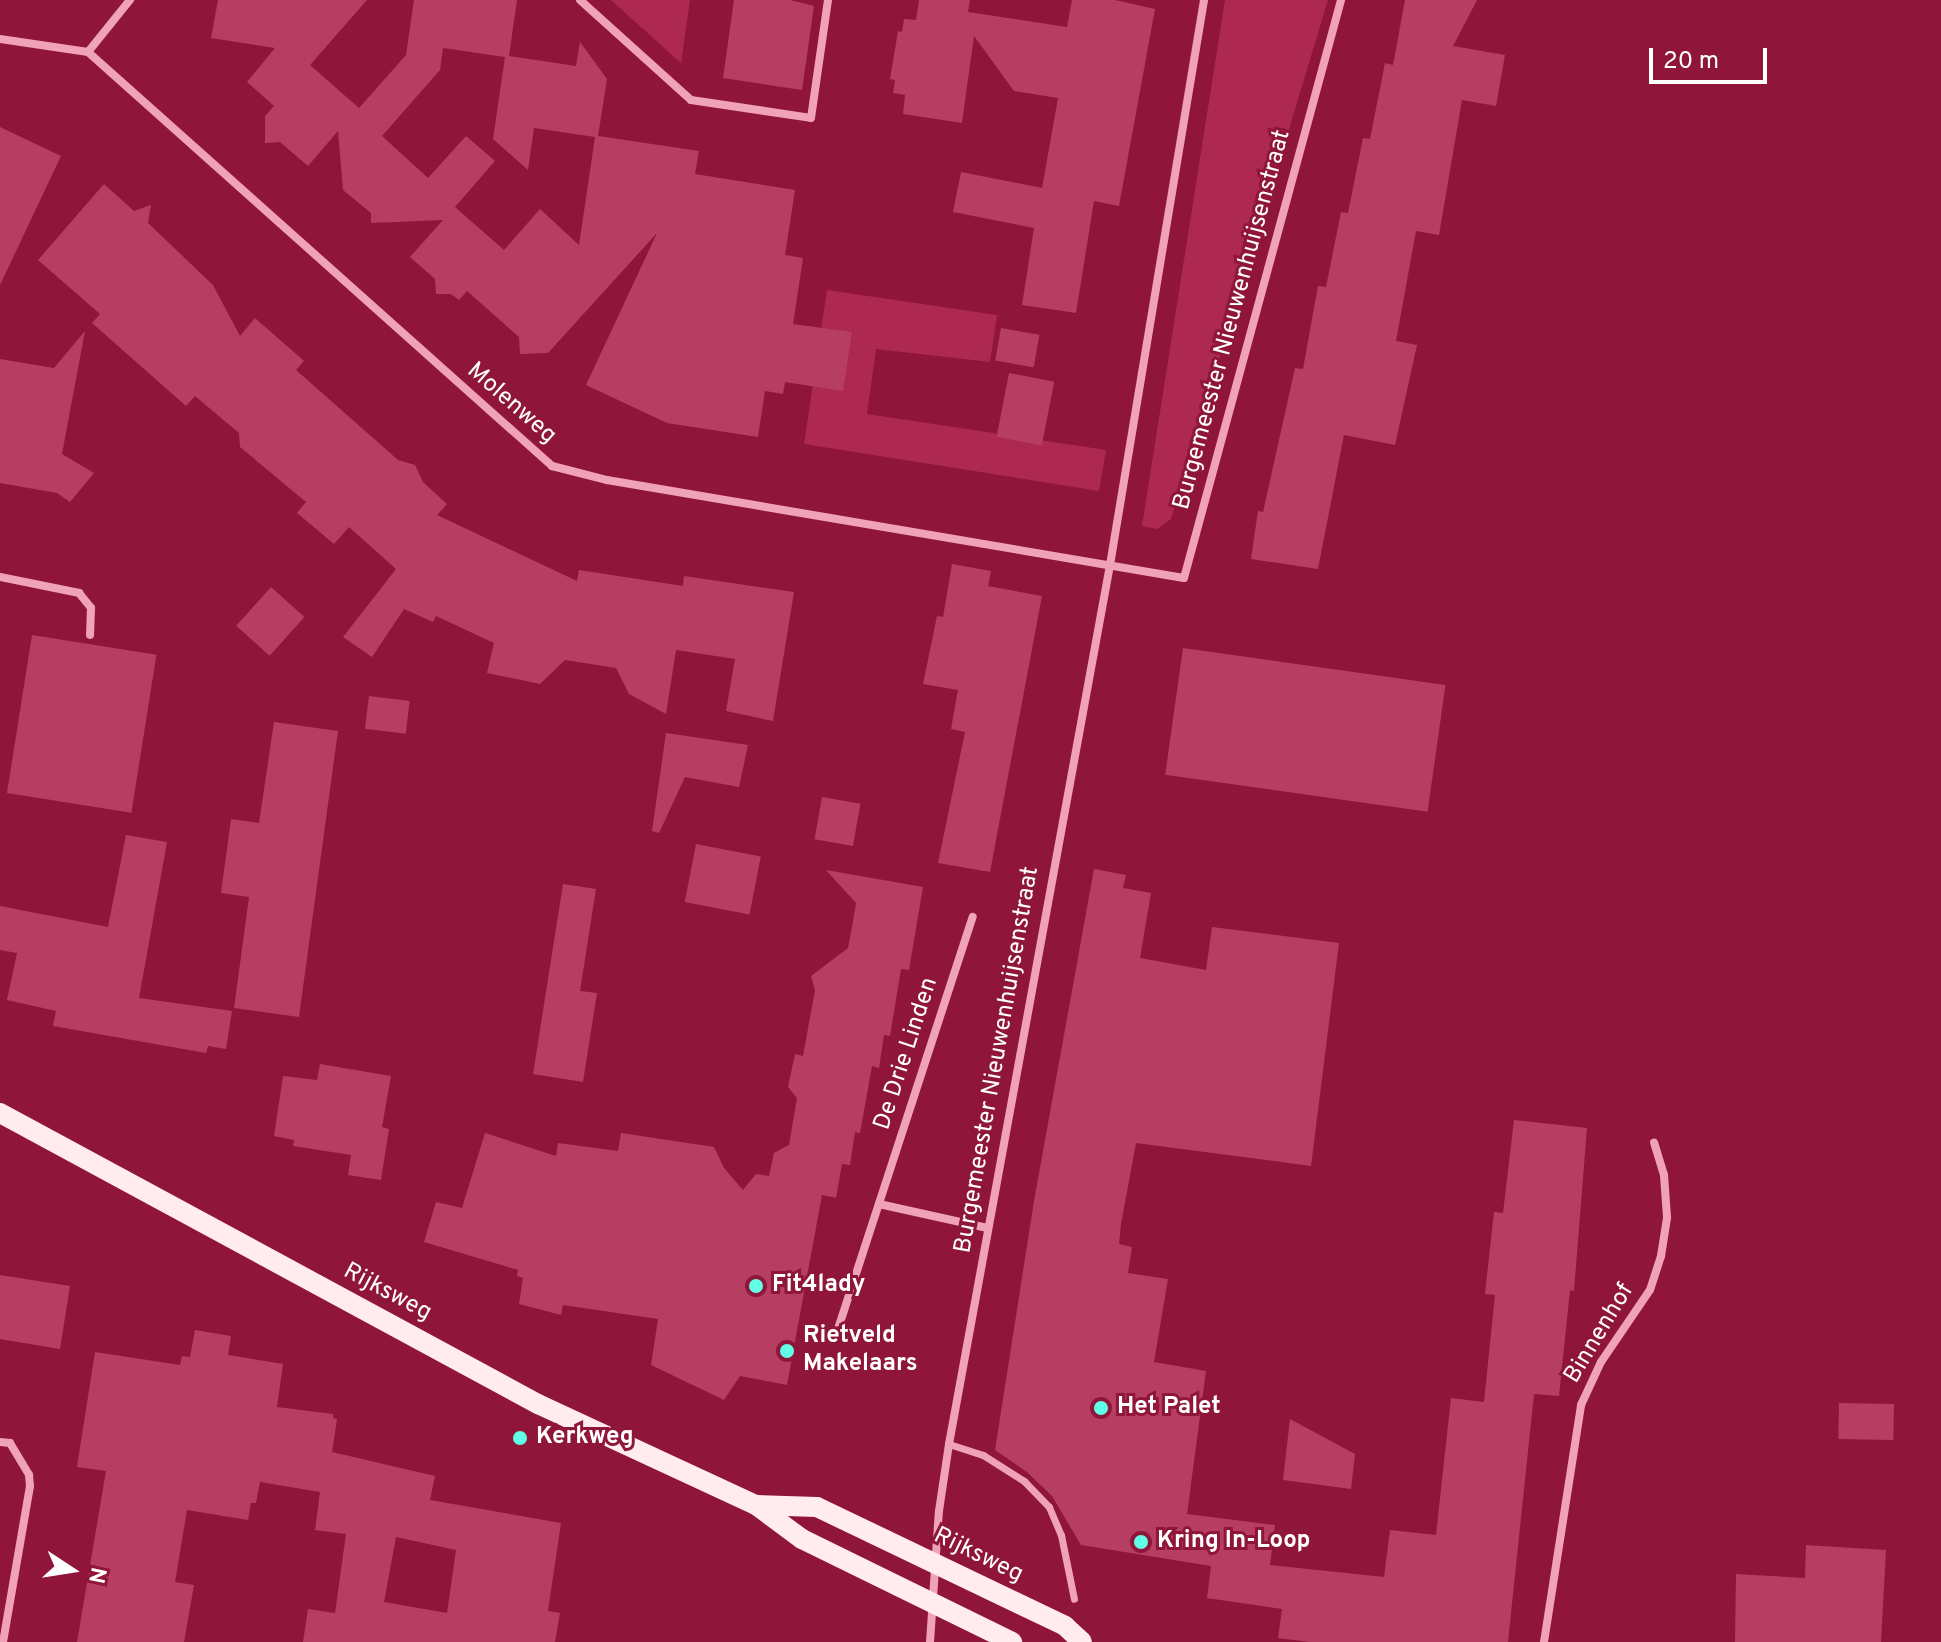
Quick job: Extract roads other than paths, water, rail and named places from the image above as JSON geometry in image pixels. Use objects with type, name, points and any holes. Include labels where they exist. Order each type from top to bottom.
[{"type":"main road","name":"Rijksweg","points":[[0,1113],[538,1404],[756,1505],[802,1539],[1012,1642]]},
{"type":"main road","name":"Rijksweg","points":[[756,1505],[817,1507],[1065,1626],[1082,1642]]},
{"type":"street","points":[[0,39],[88,52],[130,0]]},
{"type":"street","points":[[580,0],[691,100],[811,118],[828,0]]},
{"type":"street","name":"Burgemeester Nieuwenhuijsenstraat","points":[[932,1603],[949,1444],[1110,565],[1204,0]]},
{"type":"street","name":"Burgemeester Nieuwenhuijsenstraat","points":[[1110,565],[1184,578],[1341,0]]},
{"type":"street","name":"Molenweg","points":[[88,52],[552,466],[607,480],[1110,565]]},
{"type":"street","points":[[0,577],[79,593],[91,608],[90,635]]},
{"type":"street","name":"De Drie Linden","points":[[836,1335],[973,917]]},
{"type":"street","name":"Binnenhof","points":[[1544,1642],[1581,1405],[1601,1362],[1650,1290],[1661,1256],[1667,1217],[1664,1175],[1654,1142]]},
{"type":"street","points":[[879,1204],[987,1228]]},
{"type":"street","points":[[0,1442],[10,1443],[29,1475],[30,1486],[3,1642]]},
{"type":"street","points":[[949,1444],[983,1455],[1024,1481],[1049,1507],[1061,1535],[1074,1599]]},
{"type":"street","points":[[930,1642],[932,1603]]},
{"type":"place","name":"Fit4lady","points":[[756,1286]]},
{"type":"place","name":"Rietveld Makelaars","points":[[787,1351]]},
{"type":"place","name":"Het Palet","points":[[1101,1408]]},
{"type":"place","name":"Kerkweg","points":[[520,1438]]},
{"type":"place","name":"Kring In-Loop","points":[[1141,1542]]}]
